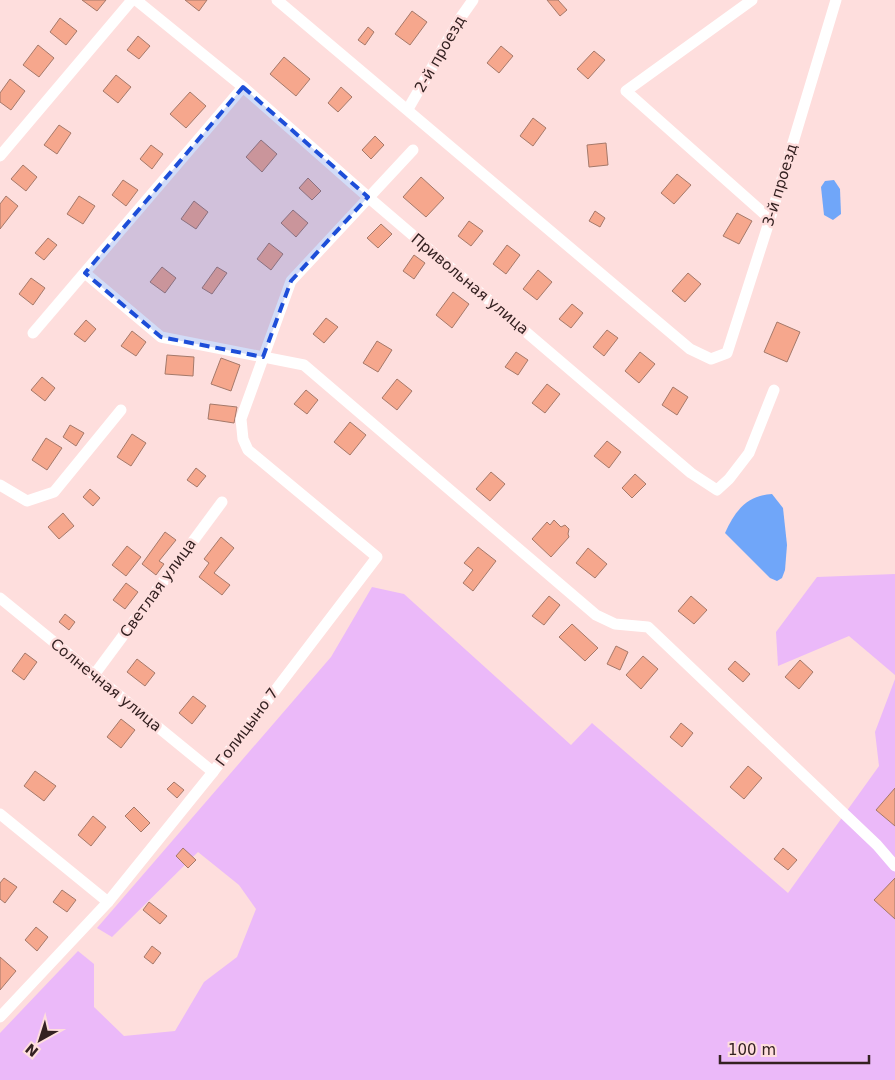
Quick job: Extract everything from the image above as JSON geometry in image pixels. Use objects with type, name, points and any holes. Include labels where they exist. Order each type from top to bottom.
[{"type":"street","name":"Привольная улица","points":[[134,0],[243,87],[368,197],[691,473],[717,490],[729,479],[749,453],[774,390]]},
{"type":"street","points":[[0,156],[134,0]]},
{"type":"street","points":[[278,0],[408,110]]},
{"type":"street","name":"2-й проезд","points":[[408,110],[473,0]]},
{"type":"street","points":[[752,0],[626,91],[770,219]]},
{"type":"street","name":"3-й проезд","points":[[408,110],[690,349],[711,359],[726,353],[770,219],[836,0]]},
{"type":"street","points":[[33,333],[243,87]]},
{"type":"street","points":[[263,356],[291,281],[413,150]]},
{"type":"street","points":[[85,273],[161,337],[304,365],[596,614],[615,624],[648,627],[877,845],[895,866]]},
{"type":"street","name":"Голицыно 7","points":[[0,1017],[108,902],[213,772],[377,557],[248,450],[243,439],[241,419],[263,356]]},
{"type":"street","points":[[0,485],[27,501],[54,492],[121,410]]},
{"type":"street","name":"Светлая улица","points":[[94,675],[222,502]]},
{"type":"street","name":"Солнечная улица","points":[[0,598],[213,772]]},
{"type":"street","points":[[0,814],[108,902]]},
{"type":"highlighted area","points":[[243,87],[368,197],[291,281],[263,357],[161,337],[85,273]]},
{"type":"shaded area","points":[[895,574],[895,675],[849,636],[778,666],[776,632],[817,577]]},
{"type":"shaded area","points":[[372,587],[404,594],[571,745],[592,723],[788,893],[879,766],[875,732],[895,679],[895,1080],[0,1080],[0,1033],[78,951],[94,964],[94,1007],[124,1036],[175,1031],[204,982],[237,957],[256,909],[239,885],[198,852],[112,937],[97,928],[331,657]]},
{"type":"water","points":[[834,180],[840,189],[841,214],[833,220],[824,215],[821,187],[825,181]]},
{"type":"water","points":[[772,494],[783,508],[787,545],[785,570],[782,578],[777,581],[770,578],[725,533],[737,512],[748,501],[763,495]]},
{"type":"building","points":[[82,0],[106,0],[97,11]]},
{"type":"building","points":[[185,0],[207,0],[199,11]]},
{"type":"building","points":[[547,0],[558,0],[567,10],[560,16]]},
{"type":"building","points":[[412,11],[427,22],[410,45],[395,34]]},
{"type":"building","points":[[60,18],[77,31],[66,45],[50,32]]},
{"type":"building","points":[[368,27],[374,32],[365,45],[358,40]]},
{"type":"building","points":[[138,36],[150,46],[139,59],[127,50]]},
{"type":"building","points":[[38,45],[54,58],[39,77],[23,65]]},
{"type":"building","points":[[501,46],[513,56],[499,73],[487,63]]},
{"type":"building","points":[[594,51],[605,60],[588,79],[577,69]]},
{"type":"building","points":[[284,57],[310,79],[296,96],[270,74]]},
{"type":"building","points":[[116,75],[131,87],[118,103],[103,91]]},
{"type":"building","points":[[10,79],[25,91],[11,110],[0,102],[0,93]]},
{"type":"building","points":[[341,87],[352,97],[338,112],[328,103]]},
{"type":"building","points":[[190,92],[206,106],[186,128],[170,114]]},
{"type":"building","points":[[533,118],[546,128],[533,146],[520,136]]},
{"type":"building","points":[[59,125],[71,133],[57,154],[44,145]]},
{"type":"building","points":[[375,136],[384,145],[371,159],[362,150]]},
{"type":"building","points":[[261,140],[277,154],[262,172],[246,157]]},
{"type":"building","points":[[606,143],[608,165],[589,167],[587,145]]},
{"type":"building","points":[[151,145],[163,154],[152,169],[140,159]]},
{"type":"building","points":[[23,165],[37,177],[26,191],[11,179]]},
{"type":"building","points":[[677,174],[691,185],[674,204],[661,193]]},
{"type":"building","points":[[421,177],[444,198],[426,217],[403,197]]},
{"type":"building","points":[[308,178],[321,191],[312,200],[299,188]]},
{"type":"building","points":[[123,180],[138,190],[126,206],[112,195]]},
{"type":"building","points":[[6,196],[18,206],[0,229],[0,204]]},
{"type":"building","points":[[79,196],[95,206],[83,224],[67,214]]},
{"type":"building","points":[[194,201],[208,212],[196,229],[181,219]]},
{"type":"building","points":[[293,210],[308,223],[296,237],[281,223]]},
{"type":"building","points":[[595,211],[605,218],[600,227],[589,221]]},
{"type":"building","points":[[737,213],[752,221],[739,244],[723,236]]},
{"type":"building","points":[[469,221],[483,231],[471,246],[458,236]]},
{"type":"building","points":[[381,224],[392,234],[378,248],[367,238]]},
{"type":"building","points":[[48,238],[57,245],[44,260],[35,253]]},
{"type":"building","points":[[269,243],[283,254],[271,270],[257,259]]},
{"type":"building","points":[[507,245],[520,255],[506,274],[493,264]]},
{"type":"building","points":[[414,255],[425,263],[414,279],[403,271]]},
{"type":"building","points":[[162,267],[176,278],[165,293],[150,282]]},
{"type":"building","points":[[217,267],[227,273],[212,294],[202,288]]},
{"type":"building","points":[[538,270],[552,282],[537,300],[523,289]]},
{"type":"building","points":[[688,273],[701,284],[685,302],[672,291]]},
{"type":"building","points":[[31,278],[45,288],[33,305],[19,294]]},
{"type":"building","points":[[453,292],[469,304],[452,328],[436,315]]},
{"type":"building","points":[[572,304],[583,313],[571,328],[559,319]]},
{"type":"building","points":[[326,318],[338,327],[324,343],[313,334]]},
{"type":"building","points":[[86,320],[96,329],[85,342],[74,334]]},
{"type":"building","points":[[777,322],[800,332],[787,362],[764,352]]},
{"type":"building","points":[[607,330],[618,338],[604,356],[593,347]]},
{"type":"building","points":[[132,331],[146,342],[136,356],[121,346]]},
{"type":"building","points":[[377,341],[392,350],[378,372],[363,363]]},
{"type":"building","points":[[516,352],[528,360],[518,375],[505,367]]},
{"type":"building","points":[[640,352],[655,364],[639,383],[625,371]]},
{"type":"building","points":[[167,355],[194,357],[193,376],[165,374]]},
{"type":"building","points":[[221,358],[240,365],[231,391],[211,384]]},
{"type":"building","points":[[42,377],[55,388],[45,401],[31,390]]},
{"type":"building","points":[[397,379],[412,391],[397,410],[382,398]]},
{"type":"building","points":[[547,384],[560,394],[545,413],[532,403]]},
{"type":"building","points":[[673,387],[688,397],[677,415],[662,405]]},
{"type":"building","points":[[306,390],[318,400],[307,414],[294,404]]},
{"type":"building","points":[[210,404],[237,407],[234,423],[208,419]]},
{"type":"building","points":[[350,422],[366,435],[350,455],[334,442]]},
{"type":"building","points":[[70,425],[84,433],[76,446],[63,437]]},
{"type":"building","points":[[132,434],[146,443],[131,466],[117,457]]},
{"type":"building","points":[[46,438],[62,448],[47,470],[32,460]]},
{"type":"building","points":[[607,441],[621,452],[609,468],[594,456]]},
{"type":"building","points":[[196,468],[206,476],[197,487],[187,480]]},
{"type":"building","points":[[491,472],[505,484],[490,501],[476,489]]},
{"type":"building","points":[[635,474],[646,484],[632,498],[622,488]]},
{"type":"building","points":[[90,489],[100,498],[93,506],[83,497]]},
{"type":"building","points":[[63,513],[74,526],[59,539],[48,527]]},
{"type":"building","points":[[554,520],[561,527],[565,525],[569,529],[569,537],[551,557],[532,539],[547,522],[550,525]]},
{"type":"building","points":[[165,532],[176,540],[159,561],[164,564],[156,575],[142,564]]},
{"type":"building","points":[[221,537],[234,548],[214,573],[230,585],[222,595],[199,577],[209,563],[204,559]]},
{"type":"building","points":[[127,546],[141,557],[126,576],[112,565]]},
{"type":"building","points":[[478,547],[496,561],[473,591],[463,583],[473,570],[464,563]]},
{"type":"building","points":[[588,548],[607,564],[595,578],[576,563]]},
{"type":"building","points":[[126,583],[138,592],[125,609],[113,600]]},
{"type":"building","points":[[549,596],[560,605],[544,625],[532,616]]},
{"type":"building","points":[[691,596],[707,610],[694,624],[678,611]]},
{"type":"building","points":[[65,614],[75,622],[69,630],[59,622]]},
{"type":"building","points":[[572,624],[598,648],[585,661],[559,637]]},
{"type":"building","points":[[616,646],[628,652],[620,670],[607,664]]},
{"type":"building","points":[[25,653],[37,662],[24,680],[12,671]]},
{"type":"building","points":[[643,656],[658,669],[641,689],[626,675]]},
{"type":"building","points":[[137,659],[155,673],[145,686],[127,672]]},
{"type":"building","points":[[800,660],[813,672],[799,689],[785,677]]},
{"type":"building","points":[[735,661],[750,674],[743,682],[728,669]]},
{"type":"building","points":[[193,696],[206,706],[192,724],[179,713]]},
{"type":"building","points":[[121,719],[135,730],[121,748],[107,737]]},
{"type":"building","points":[[681,723],[693,733],[682,747],[670,737]]},
{"type":"building","points":[[748,766],[762,778],[744,799],[730,787]]},
{"type":"building","points":[[35,771],[56,786],[44,801],[24,786]]},
{"type":"building","points":[[174,782],[184,790],[177,798],[167,789]]},
{"type":"building","points":[[895,788],[895,826],[876,810]]},
{"type":"building","points":[[134,807],[150,823],[141,832],[125,816]]},
{"type":"building","points":[[93,816],[106,827],[91,846],[78,835]]},
{"type":"building","points":[[183,848],[196,860],[188,868],[176,856]]},
{"type":"building","points":[[783,848],[797,860],[788,870],[774,859]]},
{"type":"building","points":[[4,878],[17,887],[5,903],[0,899],[0,883]]},
{"type":"building","points":[[895,878],[895,919],[874,900]]},
{"type":"building","points":[[62,890],[76,900],[67,912],[53,902]]},
{"type":"building","points":[[149,902],[167,916],[160,924],[143,910]]},
{"type":"building","points":[[36,927],[48,937],[37,951],[25,940]]},
{"type":"building","points":[[152,946],[161,953],[153,964],[144,957]]},
{"type":"building","points":[[0,957],[16,971],[0,990]]}]
